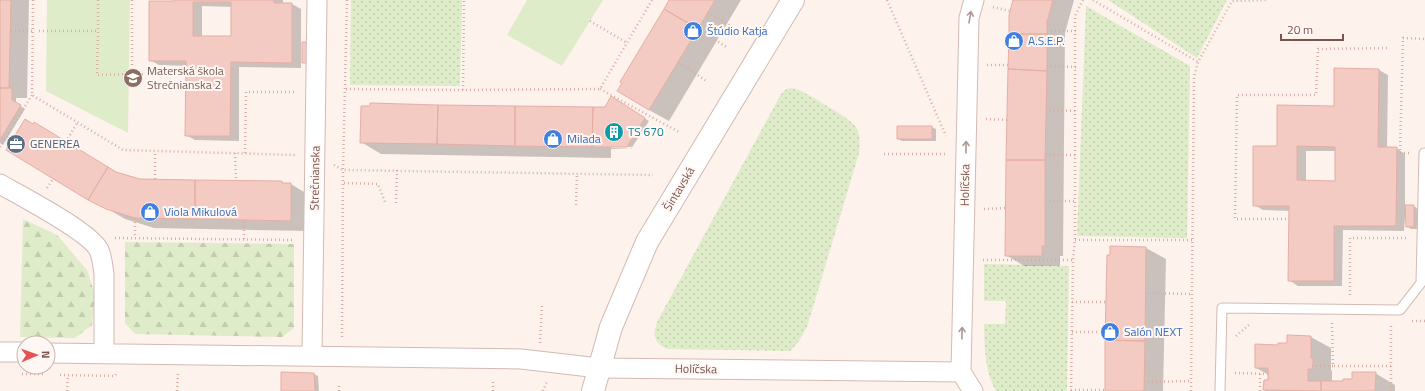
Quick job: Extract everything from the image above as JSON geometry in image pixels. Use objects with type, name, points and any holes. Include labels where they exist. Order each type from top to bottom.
[{"type":"street","name":"Strečnianska","points":[[312,356],[317,0]]},
{"type":"street","name":"Šintavská","points":[[593,391],[611,327],[647,242],[792,0]]},
{"type":"street","name":"Holíčska","points":[[599,368],[961,372],[969,18],[980,3]]},
{"type":"street","points":[[0,184],[86,236],[98,249],[103,262],[104,274],[104,354]]},
{"type":"street","points":[[0,352],[16,352]]},
{"type":"street","points":[[56,353],[521,359],[599,368]]},
{"type":"street","points":[[961,372],[973,391]]},
{"type":"lane","points":[[1220,391],[1222,308],[1400,310],[1421,283],[1424,153]]},
{"type":"path","points":[[98,0],[97,75],[183,75]]},
{"type":"path","points":[[132,0],[132,74]]},
{"type":"path","points":[[342,340],[347,0]]},
{"type":"path","points":[[463,90],[464,0]]},
{"type":"path","points":[[600,89],[652,0]]},
{"type":"path","points":[[887,0],[948,140]]},
{"type":"path","points":[[1083,0],[1076,16],[1075,240],[1073,260],[1071,391],[1105,390]]},
{"type":"path","points":[[1093,0],[1198,62]]},
{"type":"path","points":[[1191,391],[1194,76],[1198,62],[1232,1],[1267,0]]},
{"type":"path","points":[[980,3],[1010,11]]},
{"type":"path","points":[[708,12],[739,31]]},
{"type":"path","points":[[590,21],[627,43]]},
{"type":"path","points":[[698,29],[728,48]]},
{"type":"path","points":[[11,31],[33,31]]},
{"type":"path","points":[[39,31],[98,31]]},
{"type":"path","points":[[1047,31],[1076,31]]},
{"type":"path","points":[[1424,153],[1400,153],[1403,38],[1425,39]]},
{"type":"path","points":[[1286,218],[1235,219],[1237,95],[1316,95],[1318,49],[1390,48]]},
{"type":"path","points":[[678,62],[708,82]]},
{"type":"path","points":[[984,65],[1008,65]]},
{"type":"path","points":[[1047,66],[1076,67]]},
{"type":"path","points":[[346,89],[600,89],[679,132]]},
{"type":"path","points":[[246,153],[246,92],[316,92]]},
{"type":"path","points":[[0,147],[32,95]]},
{"type":"path","points":[[1046,110],[1075,111]]},
{"type":"path","points":[[984,119],[1007,120]]},
{"type":"path","points":[[66,142],[77,123]]},
{"type":"path","points":[[155,151],[155,179]]},
{"type":"path","points":[[235,153],[236,180]]},
{"type":"path","points":[[884,154],[954,154]]},
{"type":"path","points":[[1046,156],[1075,155]]},
{"type":"path","points":[[396,203],[397,170]]},
{"type":"path","points":[[576,205],[577,174]]},
{"type":"path","points":[[46,190],[53,179]]},
{"type":"path","points":[[344,182],[378,184],[385,202]]},
{"type":"path","points":[[1045,201],[1075,201]]},
{"type":"path","points":[[982,209],[1005,208]]},
{"type":"path","points":[[135,218],[135,238]]},
{"type":"path","points":[[244,220],[244,239]]},
{"type":"path","points":[[1332,366],[1332,320],[1350,320],[1350,238],[1422,237]]},
{"type":"path","points":[[112,238],[301,240]]},
{"type":"path","points":[[1075,240],[1192,240]]},
{"type":"path","points":[[981,260],[1073,260]]},
{"type":"path","points":[[1145,293],[1192,294]]},
{"type":"path","points":[[1072,302],[1106,302]]},
{"type":"path","points":[[540,334],[542,305]]},
{"type":"path","points":[[1232,340],[1255,320]]},
{"type":"path","points":[[1391,320],[1391,391]]},
{"type":"path","points":[[1411,321],[1425,321]]},
{"type":"path","points":[[1072,332],[1106,332]]},
{"type":"path","points":[[1312,366],[1391,366]]},
{"type":"path","points":[[1232,373],[1268,374]]},
{"type":"path","points":[[1260,373],[1260,391]]},
{"type":"path","points":[[68,391],[68,375],[115,376]]},
{"type":"path","points":[[177,391],[178,378]]},
{"type":"path","points":[[1144,382],[1192,381]]},
{"type":"path","points":[[493,382],[493,391]]},
{"type":"path","points":[[339,384],[339,391]]},
{"type":"green space","points":[[47,0],[130,0],[128,133],[46,91]]},
{"type":"green space","points":[[351,0],[462,0],[460,86],[350,85]]},
{"type":"green space","points":[[527,0],[603,0],[562,66],[507,35]]},
{"type":"green space","points":[[1108,0],[1227,0],[1197,58]]},
{"type":"green space","points":[[1086,6],[1190,66],[1187,238],[1077,236]]},
{"type":"green space","points":[[790,88],[805,93],[846,118],[855,126],[860,139],[859,153],[807,327],[798,343],[790,351],[667,349],[656,340],[655,337],[655,329],[658,320],[781,94]]},
{"type":"green space","points":[[23,219],[57,235],[87,270],[95,295],[92,325],[75,338],[56,338],[56,335],[20,335]]},
{"type":"green space","points":[[125,242],[294,244],[294,328],[282,337],[135,334],[125,323]]},
{"type":"green space","points":[[984,264],[1069,266],[1067,391],[996,391],[987,367],[984,324],[1005,324],[1006,301],[984,301]]},
{"type":"building","points":[[0,0],[11,0],[9,88],[0,88]]},
{"type":"building","points":[[274,0],[274,3],[292,3],[292,63],[231,62],[230,136],[185,136],[186,61],[149,61],[149,1]],"holes":[[[193,2],[231,2],[231,36],[193,36]]]},
{"type":"building","points":[[669,0],[715,0],[698,29],[664,9]]},
{"type":"building","points":[[1013,0],[1053,0],[1047,22],[1047,34],[1009,34],[1009,15]]},
{"type":"building","points":[[664,9],[698,29],[649,110],[617,91],[622,83],[620,82]]},
{"type":"building","points":[[1009,34],[1047,34],[1047,71],[1008,69]]},
{"type":"building","points":[[302,42],[310,42],[310,63],[302,63]]},
{"type":"building","points":[[1334,68],[1379,69],[1378,147],[1397,147],[1396,226],[1334,226],[1334,281],[1288,281],[1289,206],[1253,206],[1253,146],[1277,146],[1277,105],[1334,106]],"holes":[[[1297,146],[1335,147],[1335,181],[1297,180]]]},
{"type":"building","points":[[1008,69],[1047,71],[1045,160],[1006,160]]},
{"type":"building","points":[[0,88],[12,88],[12,100],[21,105],[0,140]]},
{"type":"building","name":"TS 670","points":[[611,96],[645,118],[627,147],[592,147],[593,107],[605,107]]},
{"type":"building","points":[[370,103],[438,105],[437,144],[360,143],[361,106],[370,106]]},
{"type":"building","points":[[438,105],[515,106],[515,146],[437,144]]},
{"type":"building","points":[[515,106],[593,107],[592,147],[515,146]]},
{"type":"building","points":[[25,119],[33,124],[34,122],[108,167],[88,200],[6,150]]},
{"type":"building","points":[[897,126],[932,126],[932,139],[897,139]]},
{"type":"building","points":[[1006,160],[1045,160],[1045,246],[1042,246],[1042,256],[1005,256]]},
{"type":"building","points":[[108,167],[116,172],[140,179],[195,180],[195,219],[135,218],[106,209],[88,200]]},
{"type":"building","points":[[195,180],[282,181],[282,183],[291,183],[291,221],[195,219]]},
{"type":"building","points":[[1405,205],[1414,205],[1414,227],[1406,227]]},
{"type":"building","points":[[1110,246],[1146,247],[1145,341],[1105,340],[1107,255],[1110,255]]},
{"type":"building","points":[[1287,335],[1311,336],[1311,358],[1313,358],[1313,369],[1308,369],[1308,381],[1321,381],[1321,391],[1263,390],[1264,380],[1268,380],[1268,368],[1255,368],[1255,344],[1278,345],[1278,343],[1287,343]]},
{"type":"building","points":[[1105,340],[1145,341],[1144,391],[1105,391]]},
{"type":"building","points":[[281,372],[314,373],[315,391],[281,391]]},
{"type":"building","points":[[1352,372],[1376,372],[1375,391],[1321,391],[1321,381],[1343,381],[1343,379],[1352,379]]},
{"type":"place","name":"Štúdio Katja","points":[[693,31]]},
{"type":"place","name":"A.S.E.P.","points":[[1014,41]]},
{"type":"place","name":"Materská škola Strečnianska 2","points":[[133,78]]},
{"type":"place","name":"TS 670","points":[[614,132]]},
{"type":"place","name":"Milada","points":[[553,139]]},
{"type":"place","name":"GENEREA","points":[[16,144]]},
{"type":"place","name":"Viola Mikulová","points":[[150,212]]},
{"type":"place","name":"Salón NEXT","points":[[1110,332]]}]
